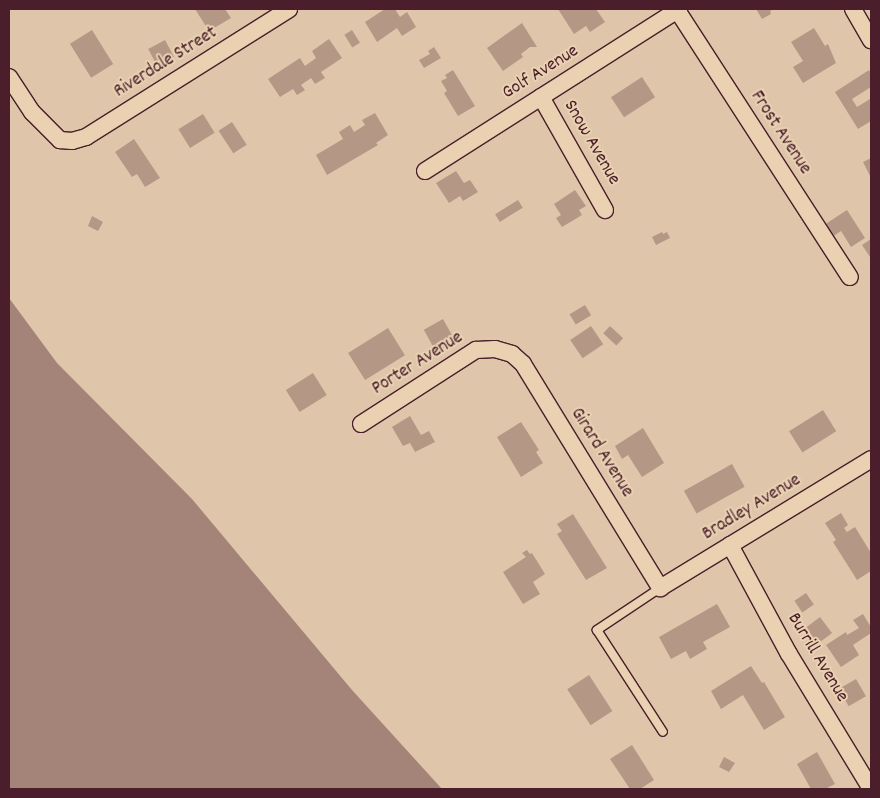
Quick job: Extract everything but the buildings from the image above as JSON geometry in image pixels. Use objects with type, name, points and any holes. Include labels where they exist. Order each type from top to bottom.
[{"type":"street","name":"Riverdale Street","points":[[9,77],[32,112],[60,140],[72,142],[86,137],[289,9]]},
{"type":"street","points":[[853,9],[871,40]]},
{"type":"street","name":"Golf Avenue","points":[[425,171],[678,10]]},
{"type":"street","name":"Frost Avenue","points":[[678,10],[850,277]]},
{"type":"street","name":"Snow Avenue","points":[[541,97],[605,210]]},
{"type":"street","name":"Porter Avenue","points":[[361,424],[476,350],[499,349]]},
{"type":"street","name":"Girard Avenue","points":[[499,349],[512,354],[522,364],[660,588]]},
{"type":"street","name":"Bradley Avenue","points":[[660,588],[730,545],[869,465]]},
{"type":"street","name":"Burrill Avenue","points":[[730,545],[789,654],[871,789]]},
{"type":"lane","points":[[660,588],[597,630],[663,732]]},
{"type":"shaded area","points":[[9,298],[57,363],[192,499],[352,690],[442,789],[9,789]]}]
